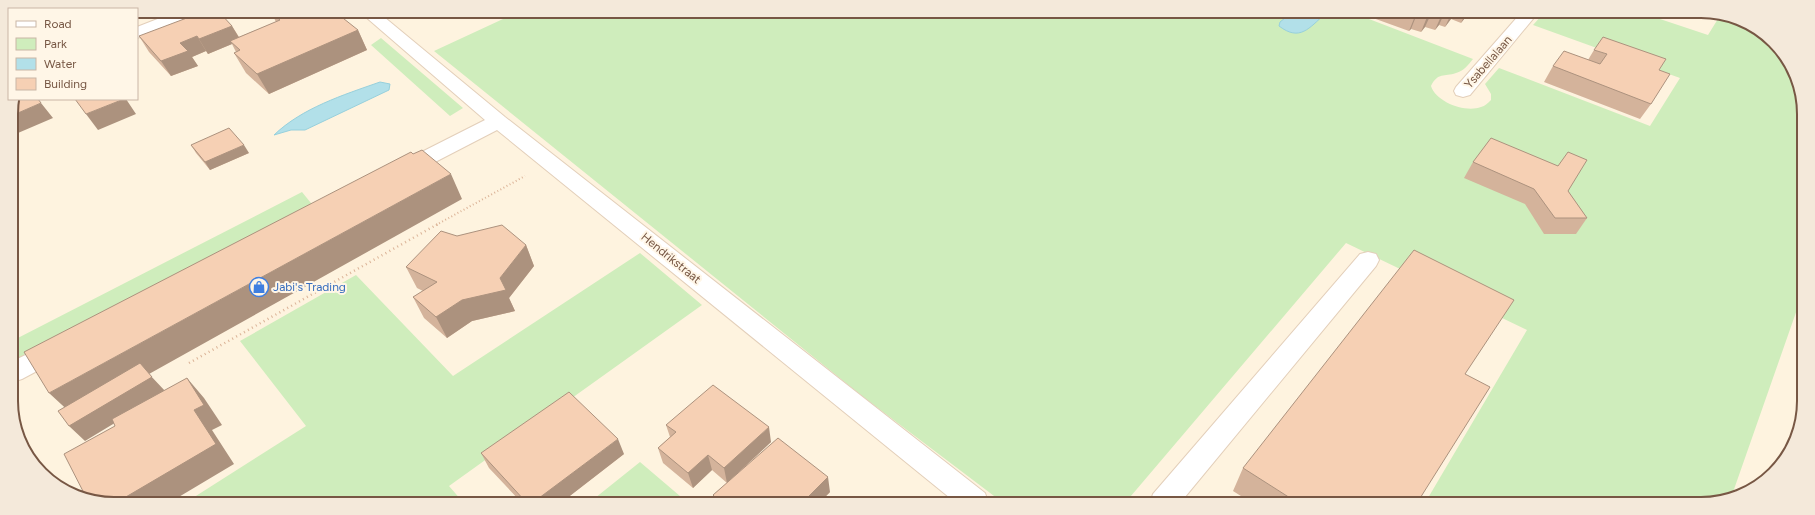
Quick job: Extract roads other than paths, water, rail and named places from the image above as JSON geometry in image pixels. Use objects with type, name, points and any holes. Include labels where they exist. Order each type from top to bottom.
[{"type":"street","points":[[138,33],[175,18]]},
{"type":"street","name":"Hendrikstraat","points":[[375,18],[498,121],[969,497]]},
{"type":"street","name":"Ysabellalaan","points":[[1463,91],[1526,18]]},
{"type":"street","points":[[386,179],[498,121]]},
{"type":"street","points":[[1168,497],[1368,260]]},
{"type":"street","points":[[18,369],[76,339]]},
{"type":"water","points":[[1285,18],[1320,18],[1309,28],[1299,33],[1286,31],[1279,26],[1280,22]]},
{"type":"water","points":[[380,82],[390,84],[389,90],[305,130],[291,130],[274,135],[297,117],[324,103]]},
{"type":"place","name":"Jabi's Trading","points":[[259,287]]}]
